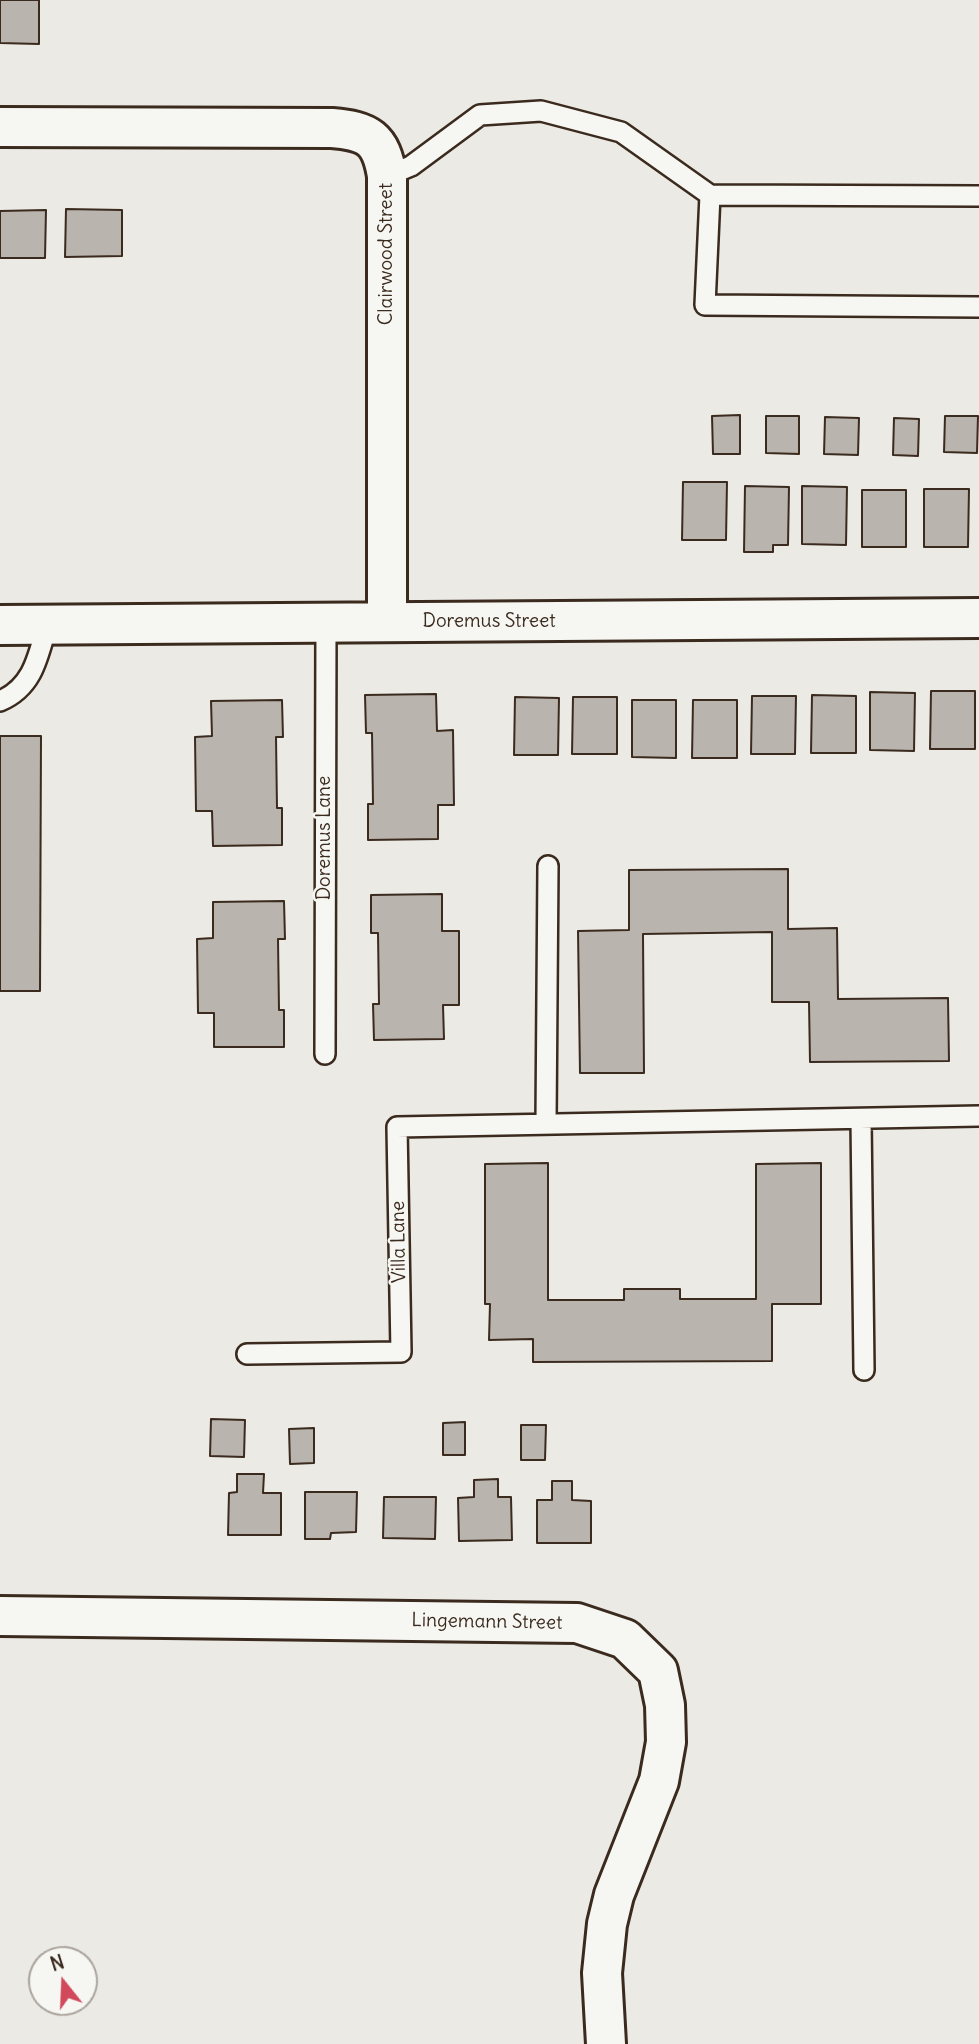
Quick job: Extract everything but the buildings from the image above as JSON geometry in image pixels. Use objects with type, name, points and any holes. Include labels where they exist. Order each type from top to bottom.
[{"type":"street","name":"Clairwood Street","points":[[0,127],[358,130],[376,143],[384,158],[387,176],[387,622]]},
{"type":"street","name":"Doremus Street","points":[[0,625],[979,618]]},
{"type":"street","name":"Lingemann Street","points":[[0,1616],[577,1623],[625,1639],[658,1671],[665,1705],[666,1742],[659,1781],[614,1895],[607,1924],[602,1973],[606,2044]]},
{"type":"lane","points":[[387,176],[411,166],[480,114],[541,111],[621,132],[710,195],[979,197]]},
{"type":"lane","points":[[710,195],[705,305],[979,307]]},
{"type":"lane","name":"Doremus Lane","points":[[325,1054],[326,623]]},
{"type":"lane","points":[[0,701],[21,690],[30,677],[47,625]]},
{"type":"lane","points":[[546,1122],[548,866]]},
{"type":"lane","name":"Villa Lane","points":[[247,1354],[401,1352],[397,1127],[546,1122],[979,1116]]},
{"type":"lane","points":[[862,1119],[864,1370]]}]
